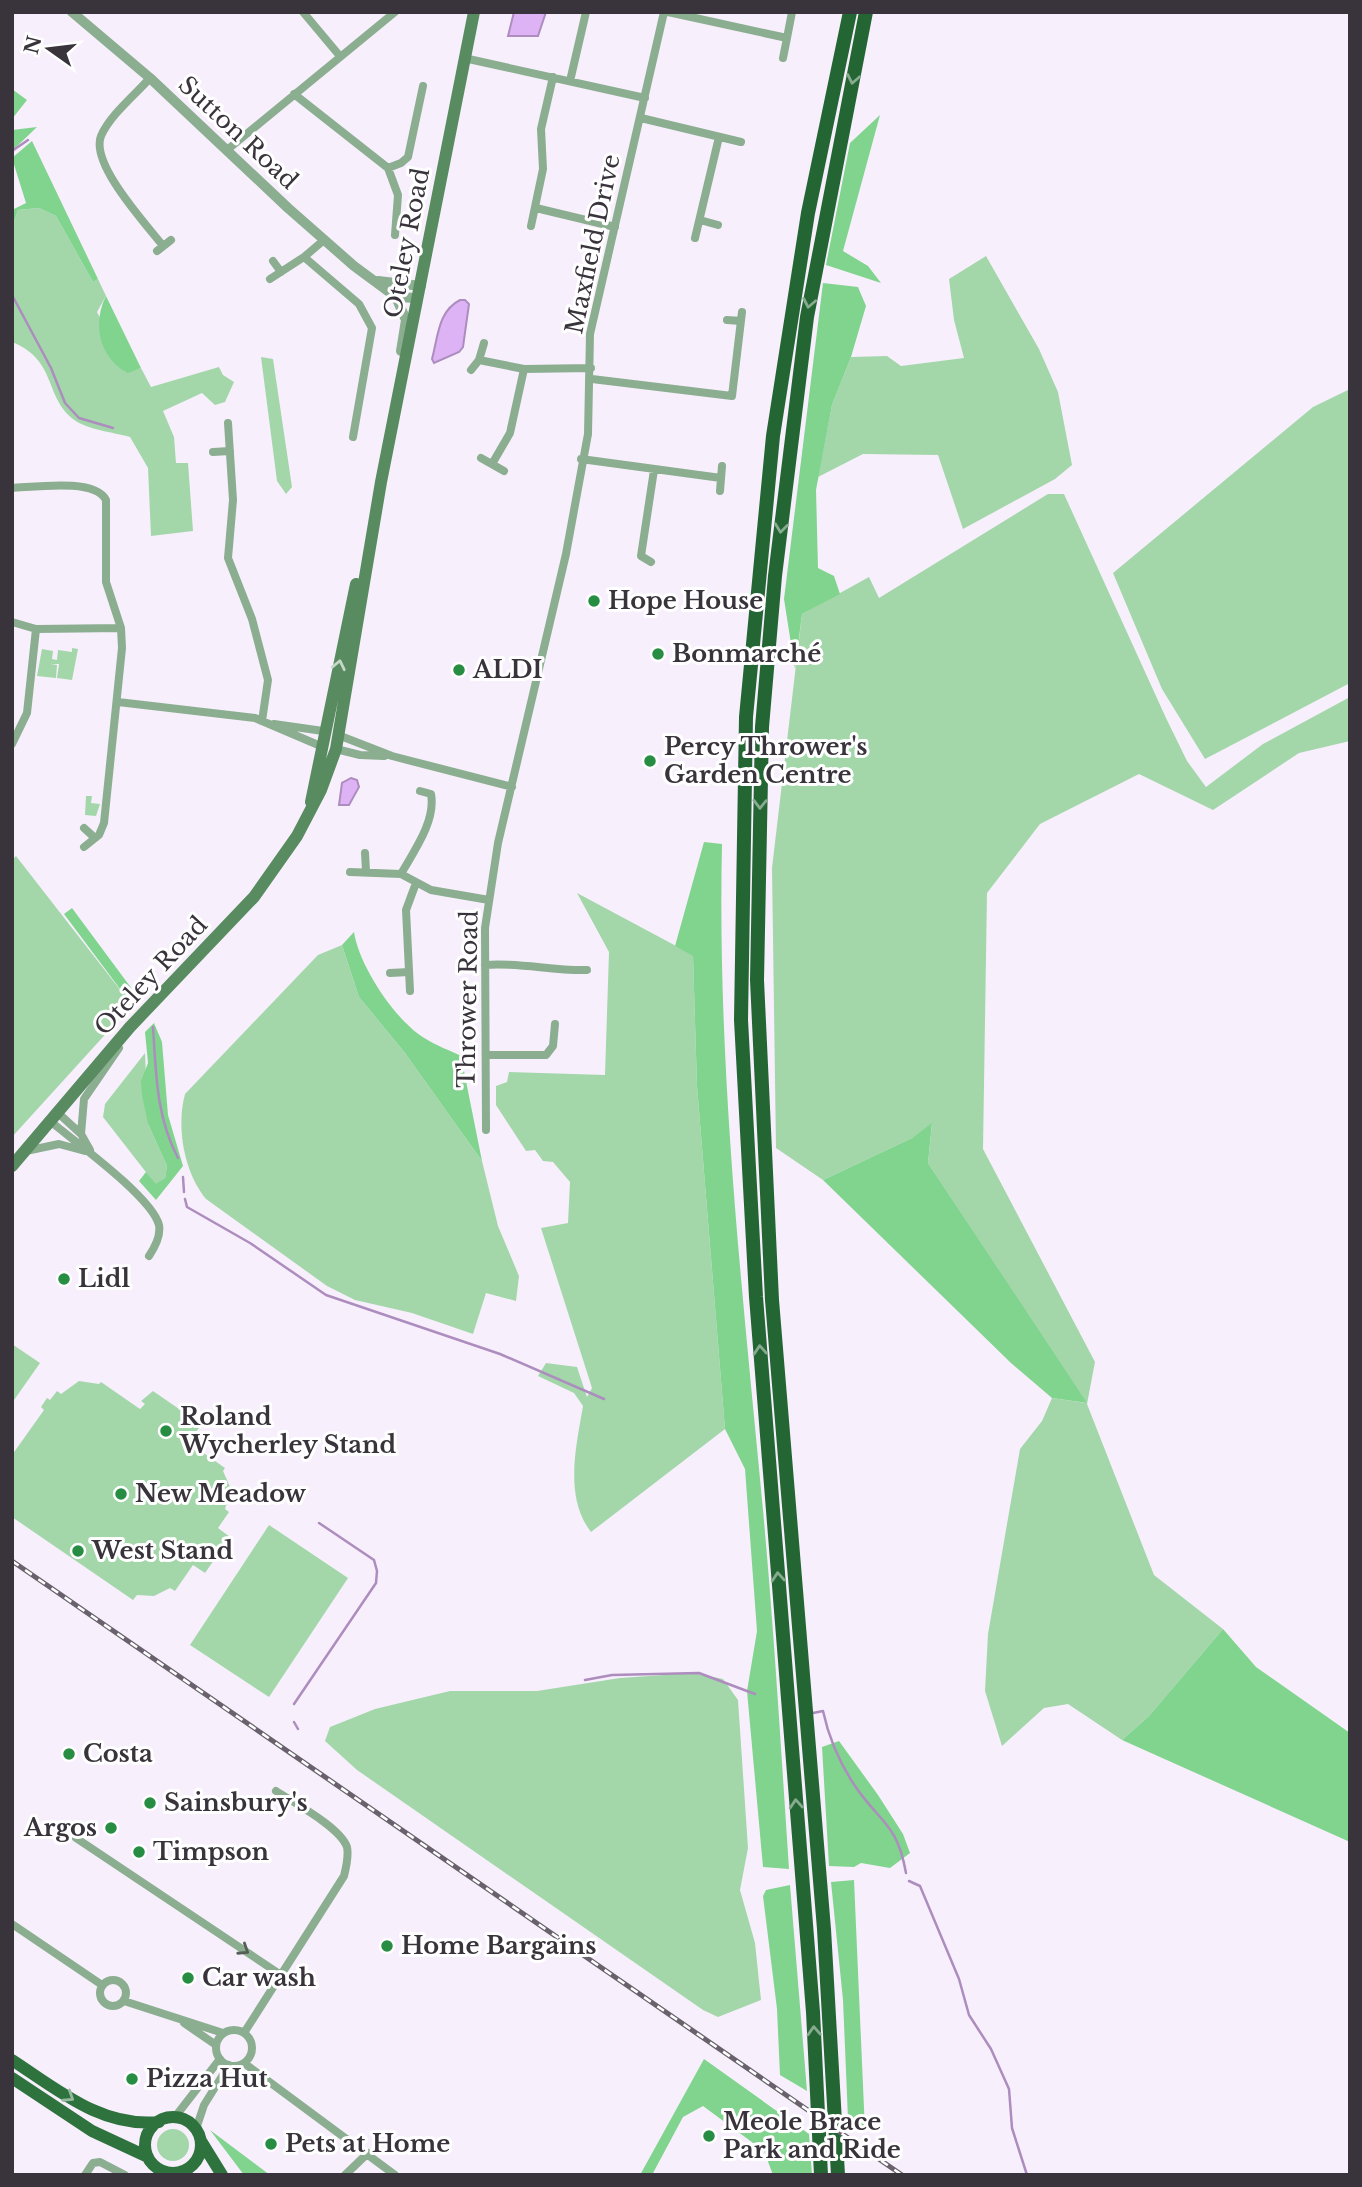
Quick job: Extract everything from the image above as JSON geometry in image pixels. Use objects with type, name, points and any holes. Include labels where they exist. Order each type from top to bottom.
[{"type":"highway","points":[[821,2175],[818,2099],[756,1297],[741,993],[746,717],[773,436],[808,213],[850,12]]},
{"type":"highway","points":[[838,2175],[824,1929],[772,1300],[757,980],[762,727],[775,576],[807,317],[866,12]]},
{"type":"main road","name":"Oteley Road","points":[[12,1166],[130,1027],[254,897],[297,836],[310,809],[329,748],[338,735],[381,482],[474,12]]},
{"type":"main road","name":"Oteley Road","points":[[329,748],[323,731],[381,482]]},
{"type":"main road","points":[[323,731],[338,735]]},
{"type":"main road","points":[[12,2060],[101,2115],[137,2124],[175,2118],[184,2120],[198,2135],[222,2175]]},
{"type":"main road","points":[[12,2078],[92,2131],[148,2157],[165,2172],[192,2172],[198,2158],[198,2135]]},
{"type":"main road","points":[[148,2157],[146,2140],[159,2122]]},
{"type":"street","name":"Sutton Road","points":[[72,12],[150,78],[324,240],[396,297]]},
{"type":"street","points":[[303,12],[339,55]]},
{"type":"street","points":[[227,150],[339,55],[395,12]]},
{"type":"street","points":[[570,81],[586,12]]},
{"type":"street","points":[[666,12],[787,38]]},
{"type":"street","name":"Maxfield Drive","points":[[512,787],[565,554],[590,416],[590,334],[666,12]]},
{"type":"street","points":[[783,58],[792,12]]},
{"type":"street","points":[[464,58],[645,98]]},
{"type":"street","points":[[531,226],[544,155],[541,129],[553,77]]},
{"type":"street","points":[[150,78],[107,127],[100,139],[99,153],[107,170],[160,249],[172,240]]},
{"type":"street","points":[[388,168],[408,157],[423,86]]},
{"type":"street","points":[[294,94],[388,168],[398,195],[395,235]]},
{"type":"street","points":[[641,118],[740,142]]},
{"type":"street","points":[[695,238],[719,137]]},
{"type":"street","points":[[536,208],[615,227]]},
{"type":"street","points":[[700,220],[718,225]]},
{"type":"street","points":[[270,279],[324,240]]},
{"type":"street","points":[[304,257],[359,304],[372,328],[353,438]]},
{"type":"street","points":[[273,261],[281,272]]},
{"type":"street","points":[[378,281],[419,292]]},
{"type":"street","points":[[399,392],[406,320],[396,297],[419,292]]},
{"type":"street","points":[[592,379],[732,396],[741,316],[727,320]]},
{"type":"street","points":[[471,370],[479,360],[484,343]]},
{"type":"street","points":[[479,360],[524,369],[591,368]]},
{"type":"street","points":[[492,464],[510,433],[524,369]]},
{"type":"street","points":[[228,423],[233,508],[228,558],[252,619],[268,680],[265,722]]},
{"type":"street","points":[[344,425],[355,427]]},
{"type":"street","points":[[213,452],[230,451]]},
{"type":"street","points":[[481,458],[504,471]]},
{"type":"street","points":[[581,459],[721,478]]},
{"type":"street","points":[[720,491],[722,466]]},
{"type":"street","points":[[651,562],[638,560],[654,470]]},
{"type":"street","points":[[12,488],[88,487],[103,494],[106,506],[106,582],[121,628],[118,702],[104,823],[95,838],[84,847]]},
{"type":"street","points":[[12,622],[36,629],[121,628]]},
{"type":"street","points":[[12,744],[27,713],[36,629]]},
{"type":"street","points":[[118,702],[323,731]]},
{"type":"street","points":[[265,722],[329,748],[360,755],[391,756]]},
{"type":"street","points":[[338,735],[391,756],[512,787]]},
{"type":"street","name":"Thrower Road","points":[[486,1130],[485,965],[489,900],[512,787]]},
{"type":"street","points":[[401,874],[425,830],[435,792],[420,791]]},
{"type":"street","points":[[84,828],[95,838]]},
{"type":"street","points":[[365,853],[366,871]]},
{"type":"street","points":[[350,872],[401,874],[443,893],[489,900]]},
{"type":"street","points":[[410,991],[406,910],[416,883]]},
{"type":"street","points":[[485,965],[511,963],[549,970],[587,970]]},
{"type":"street","points":[[390,973],[408,972]]},
{"type":"street","points":[[487,1055],[546,1055],[554,1046],[555,1024]]},
{"type":"street","points":[[91,1153],[82,1134],[84,1099],[125,1040],[130,1027]]},
{"type":"street","points":[[53,1116],[82,1134]]},
{"type":"street","points":[[53,1116],[155,1216],[159,1226],[158,1241],[149,1255]]},
{"type":"street","points":[[24,1152],[59,1144],[91,1153]]},
{"type":"street","points":[[244,2033],[344,1876],[347,1848],[330,1827],[276,1791]]},
{"type":"street","points":[[76,1838],[281,1975]]},
{"type":"street","points":[[12,1924],[102,1985]]},
{"type":"street","points":[[124,2001],[125,1988],[120,1981],[110,1980],[102,1985],[100,1995],[104,2003],[112,2006],[124,2001],[223,2033],[233,2030],[244,2033],[252,2046],[244,2063]]},
{"type":"street","points":[[179,2020],[216,2045],[220,2059],[229,2065],[244,2063],[395,2175]]},
{"type":"street","points":[[216,2045],[223,2033]]},
{"type":"street","points":[[175,2118],[220,2059]]},
{"type":"street","points":[[198,2135],[204,2105],[229,2065]]},
{"type":"street","points":[[345,2175],[368,2153]]},
{"type":"street","points":[[85,2175],[93,2163],[100,2162],[125,2175]]},
{"type":"green space","points":[[12,89],[27,100],[12,119]]},
{"type":"green space","points":[[880,115],[843,251],[868,266],[881,283],[826,265],[850,143]]},
{"type":"green space","points":[[37,127],[12,151],[12,130]]},
{"type":"green space","points":[[32,141],[98,279],[93,282],[56,216],[39,208],[18,210],[12,228],[12,210],[26,203],[12,158]]},
{"type":"green space","points":[[39,208],[56,216],[93,282],[98,279],[106,296],[97,312],[128,372],[141,368],[151,387],[219,367],[223,375],[234,382],[225,402],[215,405],[202,393],[163,411],[174,437],[176,463],[188,463],[193,531],[151,536],[148,468],[130,437],[93,428],[73,419],[64,410],[36,358],[12,342],[12,228],[18,210]]},
{"type":"green space","points":[[986,256],[1039,349],[1058,392],[1072,465],[1055,479],[963,529],[938,455],[863,454],[818,477],[832,405],[851,357],[887,356],[901,366],[964,358],[954,320],[949,279]]},
{"type":"green space","points":[[823,283],[858,287],[866,306],[851,357],[832,405],[816,490],[818,568],[834,576],[840,594],[802,614],[795,669],[784,599]]},
{"type":"green space","points":[[106,296],[141,368],[128,373],[110,358],[101,339],[99,317]]},
{"type":"green space","points":[[261,357],[273,359],[292,487],[286,494],[277,481]]},
{"type":"green space","points":[[1350,389],[1350,683],[1205,759],[1162,689],[1113,573],[1313,407]]},
{"type":"green space","points":[[1048,494],[1064,494],[1166,718],[1187,761],[1206,787],[1263,744],[1350,697],[1350,741],[1299,753],[1213,810],[1139,774],[1040,824],[987,893],[983,1149],[1095,1362],[1087,1404],[1154,1575],[1223,1629],[1149,1716],[1122,1740],[1068,1704],[1044,1708],[1002,1746],[985,1691],[988,1634],[1020,1449],[1042,1421],[1052,1398],[1086,1403],[928,1163],[932,1124],[912,1138],[823,1180],[776,1148],[772,868],[802,614],[869,577],[879,598]]},
{"type":"green space","points":[[72,648],[78,649],[72,680],[57,678],[59,664],[51,664],[57,665],[56,678],[37,676],[42,649],[53,651],[52,659],[57,660],[58,650],[72,652]]},
{"type":"green space","points":[[86,796],[92,796],[91,803],[100,804],[96,816],[85,815]]},
{"type":"green space","points":[[704,842],[722,844],[721,928],[727,1094],[739,1261],[771,1600],[789,1869],[763,1867],[747,1691],[757,1631],[745,1469],[725,1429],[697,1086],[693,956],[675,946]]},
{"type":"green space","points":[[16,856],[132,1005],[12,1137],[12,860]]},
{"type":"green space","points":[[577,893],[693,955],[697,1086],[725,1429],[591,1532],[577,1503],[575,1488],[575,1455],[583,1406],[574,1393],[538,1376],[546,1363],[577,1367],[587,1397],[592,1388],[541,1228],[568,1223],[570,1182],[553,1162],[543,1161],[535,1150],[526,1151],[496,1105],[496,1086],[507,1082],[509,1072],[605,1075],[609,952]]},
{"type":"green space","points":[[72,908],[132,989],[132,1005],[64,914]]},
{"type":"green space","points":[[354,932],[363,961],[391,1007],[414,1031],[461,1056],[482,1161],[405,1053],[359,997],[342,945]]},
{"type":"green space","points":[[342,945],[359,997],[405,1053],[482,1161],[498,1226],[519,1276],[516,1301],[486,1293],[473,1334],[412,1313],[355,1300],[327,1286],[206,1199],[187,1163],[181,1121],[185,1094],[318,955]]},
{"type":"green space","points":[[154,1023],[162,1042],[168,1115],[183,1166],[156,1200],[139,1181],[146,1172],[156,1184],[165,1178],[167,1166],[148,1124],[142,1095],[141,1081],[148,1063],[145,1032]]},
{"type":"green space","points":[[145,1053],[148,1124],[167,1166],[165,1178],[156,1185],[103,1117],[105,1104]]},
{"type":"green space","points":[[932,1123],[928,1163],[1087,1403],[1052,1398],[1011,1363],[823,1180],[912,1138]]},
{"type":"green space","points":[[12,1344],[40,1363],[12,1403]]},
{"type":"green space","name":"New Meadow","points":[[79,1381],[101,1382],[140,1409],[145,1404],[141,1401],[153,1391],[198,1422],[196,1426],[199,1428],[188,1442],[225,1468],[223,1471],[231,1489],[225,1509],[229,1512],[218,1528],[230,1537],[205,1573],[193,1565],[175,1591],[170,1588],[154,1596],[137,1595],[133,1600],[12,1517],[12,1455],[44,1410],[41,1407],[47,1398],[50,1400],[57,1391],[61,1394]]},
{"type":"green space","points":[[269,1525],[348,1578],[269,1697],[190,1645]]},
{"type":"green space","points":[[1223,1629],[1256,1667],[1350,1733],[1350,1842],[1122,1740],[1149,1716]]},
{"type":"green space","points":[[693,1673],[723,1679],[738,1700],[748,1848],[740,1890],[755,1943],[761,2000],[718,2017],[703,2010],[357,1770],[325,1741],[330,1727],[375,1709],[450,1691],[537,1691],[620,1678]]},
{"type":"green space","points":[[839,1741],[903,1834],[910,1853],[890,1868],[861,1863],[854,1867],[829,1866],[822,1747]]},
{"type":"green space","points":[[854,1880],[865,2131],[848,2119],[843,2000],[831,1882]]},
{"type":"green space","points":[[790,1885],[807,2091],[780,2075],[777,2009],[763,1896],[766,1890]]},
{"type":"green space","points":[[704,2059],[809,2134],[812,2175],[773,2175],[764,2151],[703,2106],[683,2117],[652,2175],[640,2175]]},
{"type":"green space","points":[[173,2129],[184,2134],[189,2145],[184,2156],[173,2161],[162,2156],[157,2145],[162,2134]]},
{"type":"green space","points":[[210,2130],[270,2175],[244,2175]]},
{"type":"shaded area","points":[[514,12],[546,12],[538,36],[508,36]]},
{"type":"shaded area","points":[[460,300],[469,304],[463,347],[459,352],[434,363],[432,359],[443,318]]},
{"type":"shaded area","points":[[351,778],[357,780],[359,787],[349,805],[339,805],[342,783]]},
{"type":"waterway","points":[[12,151],[28,140]]},
{"type":"waterway","points":[[12,295],[51,368],[65,403],[79,418],[113,428]]},
{"type":"waterway","points":[[153,1027],[161,1110],[178,1158]]},
{"type":"waterway","points":[[183,1177],[184,1192]]},
{"type":"waterway","points":[[185,1199],[187,1207],[250,1243],[326,1295],[500,1354],[604,1399]]},
{"type":"waterway","points":[[294,1704],[376,1583],[374,1560],[319,1523]]},
{"type":"waterway","points":[[585,1680],[612,1675],[699,1673],[755,1694]]},
{"type":"waterway","points":[[813,1713],[823,1711],[839,1759],[864,1799],[893,1834],[906,1873]]},
{"type":"waterway","points":[[294,1722],[298,1729]]},
{"type":"waterway","points":[[909,1881],[920,1886],[959,1979],[969,2015],[991,2049],[1009,2089],[1012,2128],[1027,2175]]},
{"type":"railway","points":[[12,1561],[902,2175]]},
{"type":"place","name":"Hope House","points":[[594,601]]},
{"type":"place","name":"Bonmarché","points":[[658,654]]},
{"type":"place","name":"ALDI","points":[[459,670]]},
{"type":"place","name":"Percy Thrower's Garden Centre","points":[[650,761]]},
{"type":"place","name":"Lidl","points":[[64,1279]]},
{"type":"place","name":"Roland Wycherley Stand","points":[[166,1431]]},
{"type":"place","name":"New Meadow","points":[[121,1494]]},
{"type":"place","name":"West Stand","points":[[78,1551]]},
{"type":"place","name":"Costa","points":[[69,1754]]},
{"type":"place","name":"Sainsbury's","points":[[150,1803]]},
{"type":"place","name":"Argos","points":[[111,1828]]},
{"type":"place","name":"Timpson","points":[[139,1852]]},
{"type":"place","name":"Home Bargains","points":[[387,1946]]},
{"type":"place","name":"Car wash","points":[[188,1978]]},
{"type":"place","name":"Pizza Hut","points":[[132,2079]]},
{"type":"place","name":"Meole Brace Park and Ride","points":[[709,2136]]},
{"type":"place","name":"Pets at Home","points":[[271,2144]]}]
